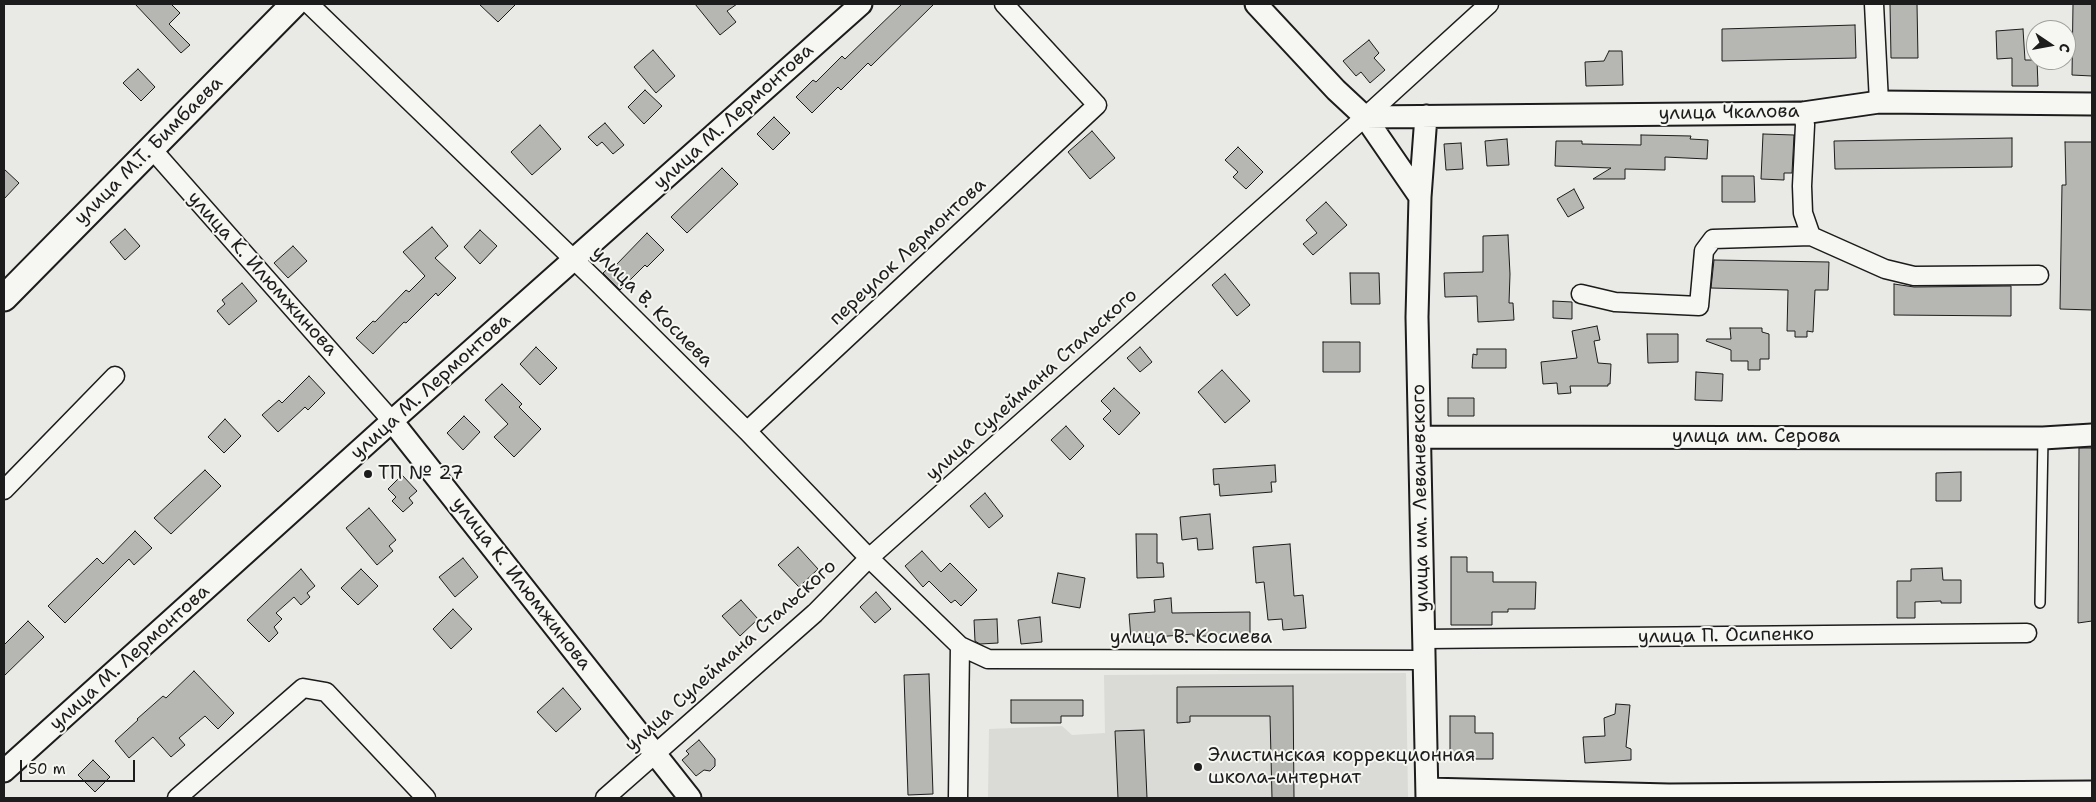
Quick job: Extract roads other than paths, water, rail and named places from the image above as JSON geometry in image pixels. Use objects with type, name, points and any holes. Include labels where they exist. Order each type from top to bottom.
[{"type":"main road","name":"улица М.Т. Бимбаева","points":[[4,298],[294,4]]},
{"type":"street","name":"улица В. Косиева","points":[[309,4],[575,260],[747,430],[869,558],[960,646],[988,659],[1424,660]]},
{"type":"street","name":"улица М. Лермонтова","points":[[4,771],[392,421],[861,4]]},
{"type":"street","name":"переулок Лермонтова","points":[[747,430],[1098,105],[1004,4]]},
{"type":"street","points":[[1256,4],[1336,90],[1365,117],[1420,197]]},
{"type":"street","name":"улица Сулеймана Стальского","points":[[605,798],[815,613],[869,558],[1365,117],[1489,4]]},
{"type":"street","points":[[1874,4],[1879,102]]},
{"type":"street","name":"улица Чкалова","points":[[1365,117],[1804,113],[1879,102],[2092,104]]},
{"type":"street","points":[[1804,113],[1803,213],[1811,236]]},
{"type":"street","name":"улица им. Леваневского","points":[[1426,116],[1420,197],[1417,317],[1427,794]]},
{"type":"street","name":"улица К. Илюмжинова","points":[[151,148],[392,421],[690,798]]},
{"type":"street","points":[[1581,294],[1615,302],[1699,306],[1704,251],[1713,239],[1811,236],[1885,269],[1914,276],[2039,275]]},
{"type":"street","points":[[4,490],[116,376]]},
{"type":"street","name":"улица им. Серова","points":[[1420,437],[2043,438],[2092,435]]},
{"type":"street","name":"улица П. Осипенко","points":[[1424,639],[2027,633]]},
{"type":"street","points":[[958,798],[960,646]]},
{"type":"street","points":[[177,798],[303,688],[326,692],[426,798]]},
{"type":"street","points":[[1427,794],[1669,796],[2092,792]]},
{"type":"lane","points":[[2040,603],[2043,438]]},
{"type":"place","name":"ТП № 27","points":[[368,474]]},
{"type":"place","name":"Элистинская коррекционная школа-интернат","points":[[1198,767]]}]
